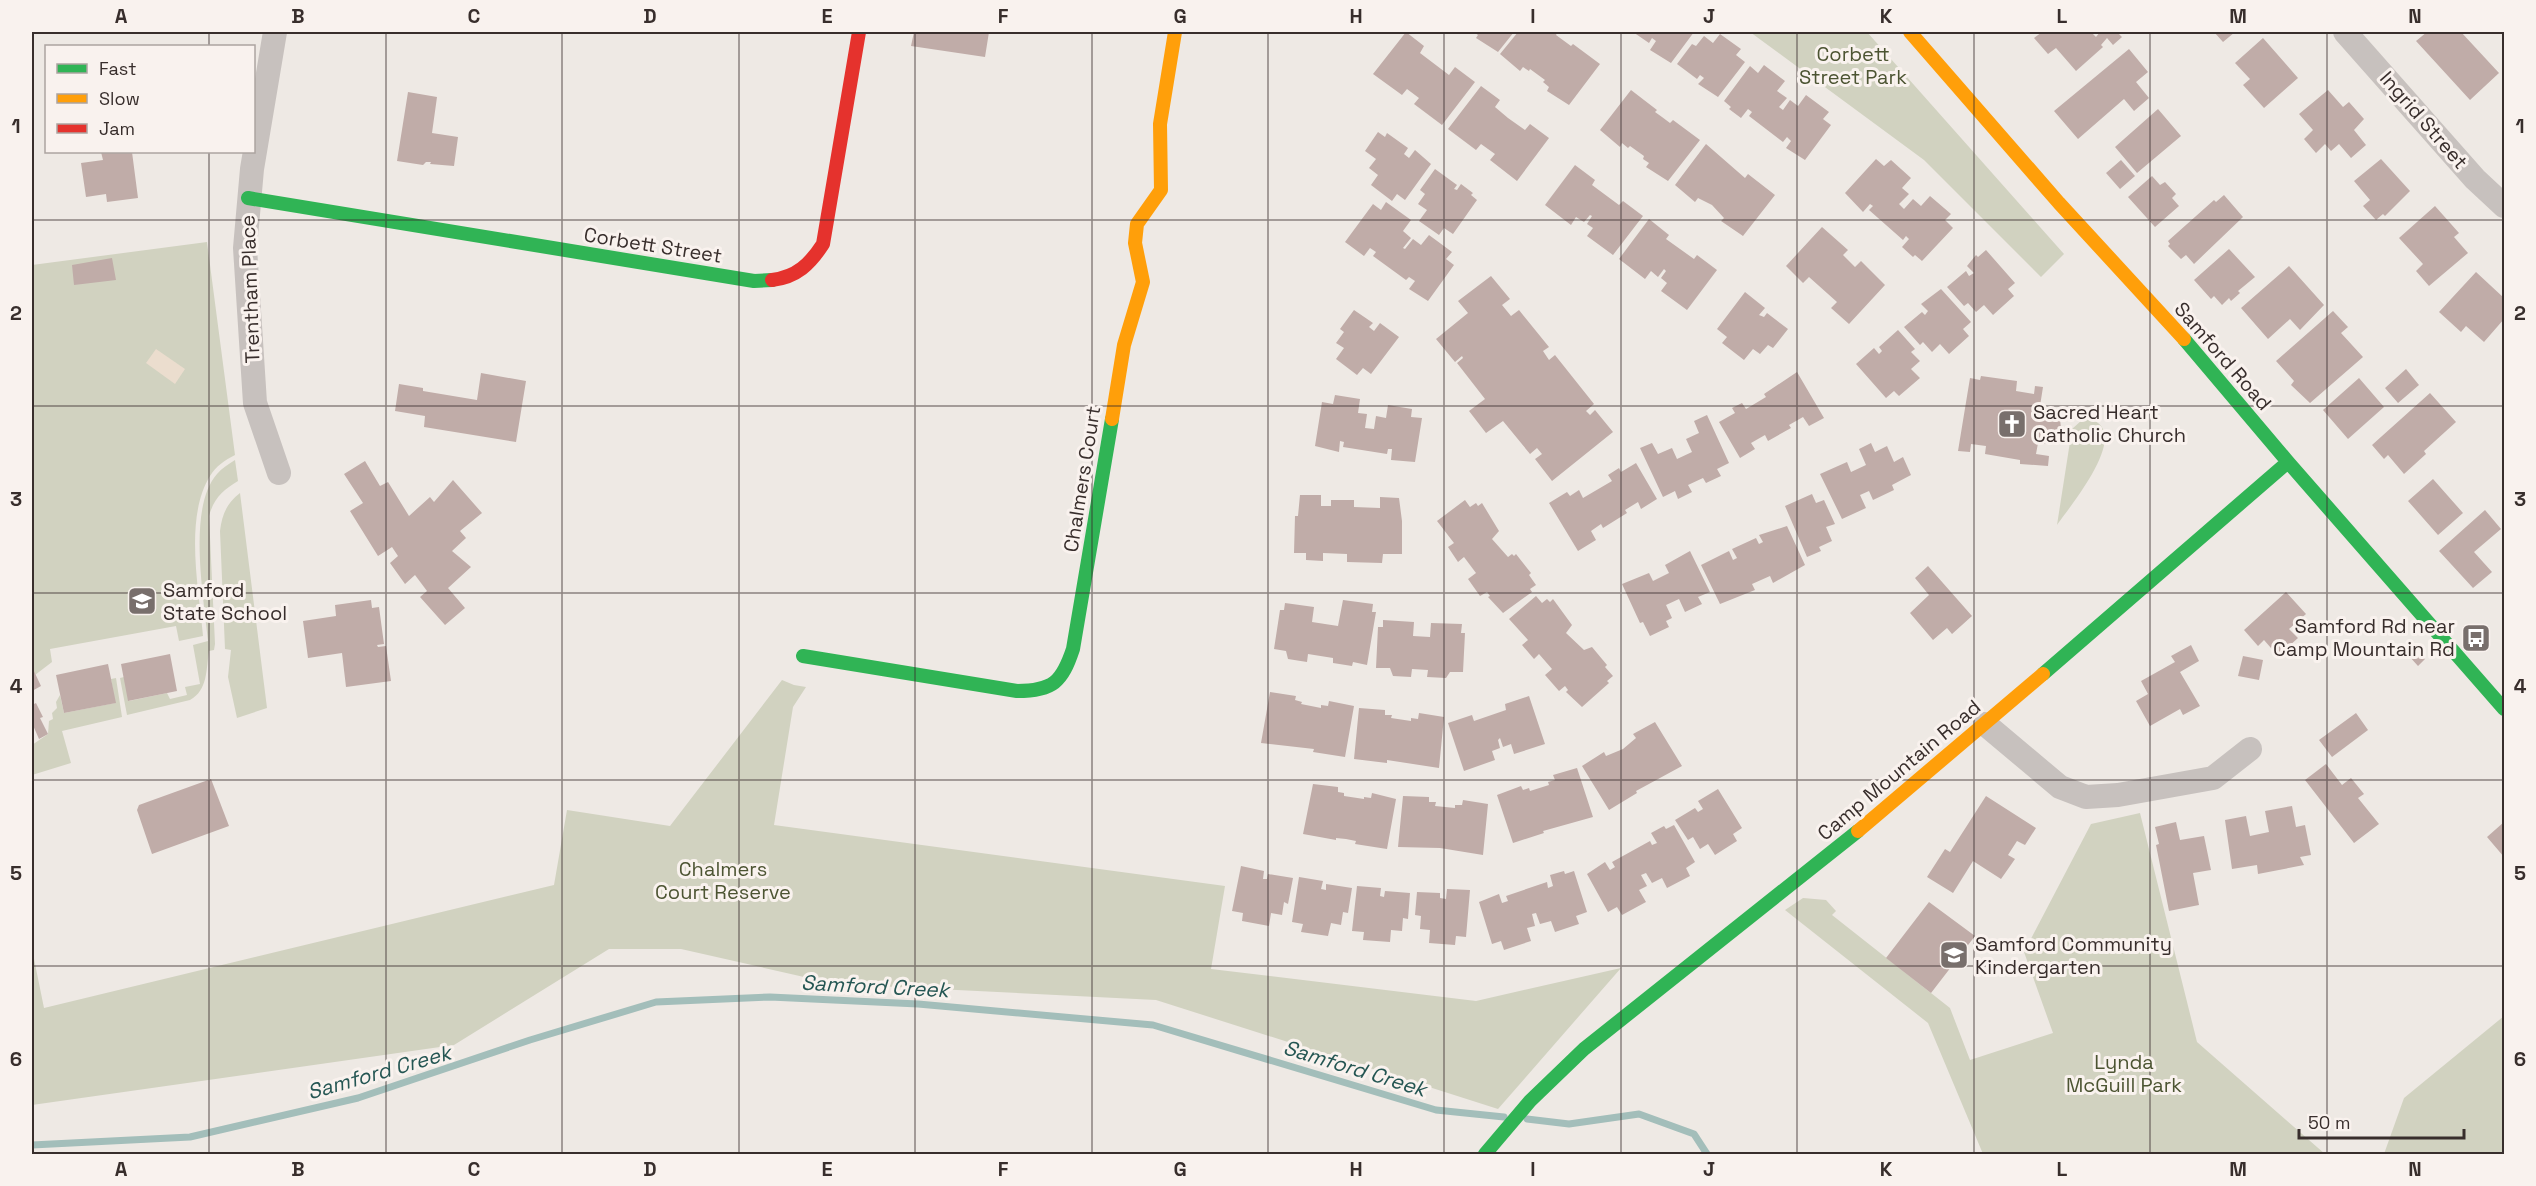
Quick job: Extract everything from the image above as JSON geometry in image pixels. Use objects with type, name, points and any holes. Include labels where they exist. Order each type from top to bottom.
[{"type":"street","name":"Trentham Place","points":[[275,32],[248,198],[245,248],[255,403],[279,473]]},
{"type":"street","name":"Corbett Street","points":[[248,198],[754,281],[796,276],[813,262],[823,244],[859,32]]},
{"type":"street","name":"Chalmers Court","points":[[803,656],[1024,691],[1044,690],[1058,683],[1066,672],[1073,649],[1124,345],[1143,282],[1135,243],[1137,224],[1161,190],[1160,124],[1175,32]]},
{"type":"street","name":"Samford Road","points":[[1910,32],[2059,203],[2182,336],[2288,462],[2505,708]]},
{"type":"street","name":"Ingrid Street","points":[[2345,32],[2475,179],[2505,206]]},
{"type":"street","name":"Camp Mountain Road","points":[[1485,1155],[1530,1101],[1584,1049],[1886,809],[2288,462]]},
{"type":"street","points":[[1985,724],[2060,787],[2086,797],[2118,795],[2214,778],[2250,749]]},
{"type":"green space","name":"Corbett Street Park","points":[[1750,32],[1867,32],[2064,254],[2041,277],[1924,160]]},
{"type":"green space","name":"Samford State School","points":[[207,242],[235,455],[215,469],[210,476],[197,512],[195,554],[203,636],[179,641],[176,626],[50,649],[52,662],[35,675],[32,667],[32,265]]},
{"type":"green space","points":[[2089,419],[2101,426],[2105,438],[2102,452],[2085,486],[2057,525],[2072,429],[2082,420]]},
{"type":"green space","points":[[235,460],[238,481],[220,495],[209,516],[215,644],[214,650],[209,651],[203,685],[196,696],[190,700],[127,715],[120,678],[124,677],[129,701],[167,693],[170,699],[187,695],[185,687],[200,684],[193,645],[208,641],[201,578],[202,508],[208,489],[217,474]]},
{"type":"green space","points":[[240,493],[267,708],[237,718],[228,677],[231,650],[225,649],[220,531],[225,510]]},
{"type":"green space","points":[[116,678],[122,717],[62,731],[71,763],[32,775],[32,745],[48,734],[49,721],[53,719],[52,713],[57,708],[56,702],[60,695],[64,713],[115,703],[111,679]]},
{"type":"green space","name":"Chalmers Court Reserve","points":[[782,680],[806,687],[793,707],[774,825],[1225,886],[1211,969],[1476,1001],[1621,968],[1498,1109],[1156,1000],[835,984],[681,949],[609,949],[454,1045],[32,1105],[32,949],[44,1008],[554,885],[567,810],[670,826]]},
{"type":"green space","name":"Lynda McGuill Park","points":[[2140,813],[2197,1042],[2325,1154],[1983,1154],[1928,1023],[1785,910],[1803,898],[1826,900],[1836,911],[1832,915],[1950,1008],[1970,1060],[2053,1033],[2024,952],[2091,824]]},
{"type":"green space","points":[[2504,1016],[2504,1154],[2384,1154],[2404,1098]]},
{"type":"sand","points":[[156,349],[185,369],[175,384],[146,363]]},
{"type":"building","points":[[914,32],[989,32],[985,57],[911,46]]},
{"type":"building","points":[[1406,32],[1424,46],[1420,53],[1449,75],[1455,67],[1475,82],[1442,125],[1414,104],[1419,98],[1407,89],[1402,95],[1373,74]]},
{"type":"building","points":[[1474,32],[1514,32],[1498,52],[1476,38],[1478,35]]},
{"type":"building","points":[[1518,32],[1555,32],[1571,46],[1573,44],[1600,64],[1569,105],[1547,91],[1549,87],[1543,82],[1545,80],[1530,69],[1529,71],[1523,67],[1520,71],[1500,54]]},
{"type":"building","points":[[1633,32],[1694,32],[1671,63],[1650,50],[1656,41],[1652,38],[1649,43]]},
{"type":"building","points":[[2042,32],[2091,32],[2096,37],[2100,32],[2117,32],[2122,37],[2113,45],[2107,38],[2101,45],[2103,47],[2076,71],[2056,48],[2048,54],[2034,38]]},
{"type":"building","points":[[2214,32],[2235,32],[2223,42]]},
{"type":"building","points":[[2427,32],[2461,32],[2499,73],[2470,100],[2416,41]]},
{"type":"building","points":[[1720,34],[1741,49],[1736,55],[1745,62],[1718,97],[1698,84],[1704,78],[1700,75],[1697,79],[1677,64],[1692,44],[1696,46],[1704,36],[1713,43]]},
{"type":"building","points":[[2263,38],[2298,78],[2264,108],[2243,85],[2250,79],[2235,63]]},
{"type":"building","points":[[2129,49],[2148,72],[2136,82],[2149,98],[2134,111],[2124,99],[2078,139],[2054,111]]},
{"type":"building","points":[[1764,65],[1785,81],[1777,91],[1787,98],[1779,107],[1783,110],[1790,100],[1798,106],[1806,95],[1829,112],[1823,119],[1831,125],[1805,160],[1786,148],[1791,141],[1787,137],[1783,142],[1749,116],[1752,112],[1748,109],[1741,118],[1729,109],[1731,107],[1724,101],[1750,66],[1758,73]]},
{"type":"building","points":[[1481,86],[1500,100],[1495,107],[1508,118],[1525,130],[1530,124],[1549,138],[1517,181],[1490,160],[1495,154],[1481,144],[1476,150],[1448,129]]},
{"type":"building","points":[[1631,90],[1670,123],[1673,120],[1700,140],[1668,181],[1646,167],[1649,163],[1643,159],[1644,156],[1622,143],[1620,147],[1600,130]]},
{"type":"building","points":[[2328,90],[2343,107],[2349,102],[2364,119],[2354,130],[2366,145],[2351,158],[2339,144],[2331,151],[2325,144],[2316,153],[2304,139],[2313,130],[2299,114]]},
{"type":"building","points":[[408,92],[437,97],[432,133],[458,137],[454,166],[430,164],[431,162],[423,165],[397,161]]},
{"type":"building","points":[[2158,109],[2181,136],[2137,173],[2115,147]]},
{"type":"building","points":[[1378,132],[1385,137],[1387,133],[1408,148],[1404,154],[1409,158],[1415,150],[1431,164],[1405,200],[1397,194],[1392,201],[1371,185],[1378,175],[1369,168],[1376,159],[1365,151]]},
{"type":"building","points":[[1706,144],[1745,178],[1748,174],[1775,195],[1743,236],[1721,221],[1724,218],[1712,205],[1698,198],[1695,202],[1675,185]]},
{"type":"building","points":[[101,153],[132,153],[138,198],[107,202],[106,194],[86,197],[81,163],[103,160]]},
{"type":"building","points":[[1876,159],[1884,166],[1891,160],[1911,178],[1902,188],[1909,194],[1899,204],[1904,209],[1913,199],[1921,206],[1930,196],[1951,214],[1945,220],[1953,228],[1922,261],[1915,255],[1913,257],[1902,247],[1909,239],[1906,236],[1903,240],[1869,210],[1873,206],[1870,204],[1863,212],[1845,193]]},
{"type":"building","points":[[2381,159],[2410,191],[2385,216],[2383,214],[2376,220],[2363,206],[2370,200],[2354,181]]},
{"type":"building","points":[[2121,160],[2135,176],[2120,189],[2106,173]]},
{"type":"building","points":[[1575,165],[1595,180],[1592,185],[1619,205],[1623,201],[1643,216],[1613,255],[1587,236],[1593,228],[1587,224],[1592,216],[1590,215],[1584,222],[1576,217],[1571,225],[1545,205]]},
{"type":"building","points":[[1435,169],[1457,185],[1454,189],[1457,190],[1461,184],[1473,193],[1471,195],[1477,200],[1453,234],[1444,228],[1439,235],[1419,221],[1427,210],[1418,204],[1425,194],[1420,190]]},
{"type":"building","points":[[2152,176],[2160,185],[2165,182],[2176,194],[2172,198],[2179,206],[2155,227],[2128,197]]},
{"type":"building","points":[[2224,195],[2243,217],[2194,264],[2186,255],[2181,259],[2168,246],[2170,244],[2168,241],[2214,200],[2216,202]]},
{"type":"building","points":[[1386,202],[1411,220],[1403,231],[1411,238],[1403,248],[1405,249],[1413,239],[1421,245],[1429,235],[1452,252],[1446,259],[1454,265],[1428,301],[1409,289],[1415,281],[1409,277],[1406,280],[1373,256],[1376,252],[1370,248],[1364,256],[1345,242],[1373,204],[1381,210]]},
{"type":"building","points":[[2435,206],[2459,233],[2454,237],[2468,253],[2429,286],[2416,271],[2423,264],[2399,238]]},
{"type":"building","points":[[1649,219],[1669,235],[1666,239],[1694,259],[1697,255],[1717,270],[1687,310],[1661,291],[1667,283],[1661,278],[1666,271],[1664,269],[1658,277],[1651,271],[1645,279],[1619,259]]},
{"type":"building","points":[[1822,227],[1848,250],[1843,255],[1855,267],[1861,261],[1885,285],[1849,324],[1831,308],[1837,302],[1809,277],[1803,283],[1786,266]]},
{"type":"building","points":[[2229,249],[2255,277],[2238,291],[2240,293],[2231,301],[2229,298],[2222,305],[2214,296],[2211,299],[2194,280]]},
{"type":"building","points":[[1986,250],[2015,283],[2008,289],[2014,296],[1993,315],[1984,305],[1976,312],[1968,303],[1964,306],[1947,287],[1966,271],[1969,276],[1974,273],[1967,266],[1976,255],[1978,257]]},
{"type":"building","points":[[112,258],[116,280],[74,285],[72,265]]},
{"type":"building","points":[[2289,266],[2324,305],[2300,330],[2290,319],[2268,339],[2241,308]]},
{"type":"building","points":[[2476,272],[2504,298],[2504,319],[2484,342],[2466,326],[2461,332],[2439,312]]},
{"type":"building","points":[[1491,276],[1510,299],[1502,305],[1511,316],[1519,310],[1549,347],[1543,351],[1549,360],[1555,355],[1594,404],[1586,411],[1590,415],[1595,410],[1613,432],[1552,481],[1535,459],[1542,454],[1537,448],[1530,454],[1503,421],[1486,433],[1469,411],[1485,399],[1457,363],[1463,358],[1462,356],[1455,362],[1436,339],[1468,313],[1458,301]]},
{"type":"building","points":[[1941,289],[1971,322],[1963,329],[1969,336],[1949,354],[1940,344],[1932,352],[1923,342],[1920,345],[1904,327],[1922,312],[1925,315],[1928,311],[1921,304]]},
{"type":"building","points":[[1745,292],[1765,308],[1759,315],[1764,317],[1767,313],[1788,329],[1773,348],[1768,345],[1760,354],[1753,349],[1744,360],[1722,343],[1727,337],[1717,329]]},
{"type":"building","points":[[1354,310],[1373,323],[1369,327],[1374,331],[1380,323],[1399,337],[1371,374],[1363,368],[1357,375],[1336,359],[1344,348],[1336,343],[1344,332],[1340,329]]},
{"type":"building","points":[[2333,311],[2348,327],[2341,333],[2363,357],[2310,403],[2291,385],[2294,381],[2276,361]]},
{"type":"building","points":[[1898,330],[1915,349],[1911,352],[1920,361],[1911,369],[1920,378],[1899,396],[1894,391],[1886,398],[1856,364],[1874,348],[1879,354],[1882,351],[1879,347]]},
{"type":"building","points":[[2406,369],[2419,385],[2398,403],[2385,388]]},
{"type":"building","points":[[1797,372],[1824,418],[1809,426],[1803,417],[1789,425],[1791,428],[1768,441],[1765,435],[1751,443],[1755,449],[1740,458],[1719,422],[1735,413],[1732,408],[1742,403],[1746,409],[1766,397],[1764,394]]},
{"type":"building","points":[[481,373],[526,381],[516,442],[424,427],[425,416],[395,411],[399,384],[423,388],[423,391],[477,400]]},
{"type":"building","name":"Sacred Heart Catholic Church","points":[[1981,376],[2017,381],[2016,391],[2034,394],[2035,386],[2043,387],[2040,406],[2051,407],[2060,419],[2061,428],[2057,436],[2044,444],[2038,443],[2036,454],[2049,456],[2048,466],[2020,464],[2020,460],[1985,454],[1986,446],[1971,444],[1970,452],[1958,451],[1970,378],[1980,380]]},
{"type":"building","points":[[2359,378],[2384,407],[2348,439],[2323,410]]},
{"type":"building","points":[[2430,393],[2456,422],[2424,451],[2426,454],[2404,474],[2388,455],[2384,459],[2372,445]]},
{"type":"building","points":[[1335,395],[1360,399],[1358,413],[1367,414],[1365,428],[1374,429],[1376,416],[1386,418],[1388,405],[1412,409],[1411,417],[1422,418],[1415,462],[1391,460],[1392,449],[1388,449],[1387,454],[1343,447],[1344,442],[1340,441],[1339,452],[1315,446],[1322,402],[1333,404]]},
{"type":"building","points":[[1707,415],[1729,463],[1717,469],[1721,476],[1706,483],[1703,478],[1688,485],[1692,492],[1678,499],[1675,491],[1663,497],[1640,448],[1652,443],[1658,454],[1672,448],[1677,459],[1692,452],[1686,439],[1699,433],[1694,421]]},
{"type":"building","points":[[1871,443],[1875,452],[1887,446],[1894,462],[1903,457],[1911,475],[1892,485],[1894,490],[1873,500],[1869,491],[1860,495],[1866,508],[1842,519],[1820,474],[1847,462],[1851,472],[1866,465],[1859,449]]},
{"type":"building","points":[[365,461],[380,486],[388,482],[409,516],[430,497],[434,502],[453,480],[482,513],[460,531],[466,538],[452,551],[471,567],[448,588],[465,608],[445,625],[420,597],[427,591],[415,575],[405,584],[390,563],[398,556],[392,547],[378,556],[350,511],[363,503],[344,474]]},
{"type":"building","points":[[1636,463],[1657,499],[1641,509],[1638,502],[1625,510],[1627,513],[1603,528],[1601,524],[1591,531],[1596,540],[1578,551],[1549,503],[1567,492],[1570,496],[1579,490],[1583,498],[1612,481],[1608,475],[1619,468],[1621,472]]},
{"type":"building","points":[[2433,479],[2463,513],[2438,535],[2408,501]]},
{"type":"building","points":[[1812,494],[1816,503],[1824,500],[1835,524],[1826,527],[1832,541],[1819,547],[1821,551],[1807,557],[1785,506]]},
{"type":"building","points":[[1300,495],[1321,495],[1321,506],[1331,506],[1331,500],[1354,500],[1354,507],[1380,508],[1380,497],[1399,498],[1402,554],[1383,554],[1382,563],[1347,562],[1347,554],[1323,553],[1323,561],[1306,560],[1306,553],[1294,553],[1295,516],[1298,516]]},
{"type":"building","points":[[1465,500],[1470,507],[1476,503],[1478,506],[1482,503],[1499,531],[1492,539],[1508,557],[1516,554],[1531,573],[1529,575],[1536,585],[1530,589],[1532,592],[1503,613],[1488,597],[1490,596],[1487,592],[1480,596],[1468,579],[1476,573],[1464,557],[1458,562],[1448,547],[1454,543],[1437,521]]},
{"type":"building","points":[[2485,510],[2501,529],[2474,552],[2492,572],[2473,588],[2439,551]]},
{"type":"building","points":[[1787,526],[1805,565],[1773,583],[1770,576],[1752,584],[1755,590],[1720,604],[1701,565],[1729,551],[1733,560],[1737,558],[1732,549],[1756,538],[1759,544],[1763,542],[1759,535]]},
{"type":"building","points":[[1690,551],[1710,592],[1698,597],[1702,604],[1685,612],[1679,599],[1666,605],[1672,618],[1666,621],[1669,627],[1650,636],[1643,622],[1640,623],[1622,584],[1649,573],[1653,581],[1669,573],[1665,565]]},
{"type":"building","points":[[1928,566],[1972,616],[1952,634],[1947,628],[1933,640],[1910,613],[1929,595],[1915,578]]},
{"type":"building","points":[[2286,592],[2306,614],[2289,629],[2298,638],[2278,656],[2264,640],[2258,646],[2244,630]]},
{"type":"building","points":[[1536,596],[1542,603],[1547,599],[1550,602],[1553,599],[1572,625],[1566,633],[1584,650],[1592,647],[1613,676],[1607,681],[1609,683],[1582,707],[1566,692],[1568,690],[1565,686],[1559,691],[1545,675],[1552,669],[1539,654],[1534,659],[1522,645],[1528,640],[1509,619]]},
{"type":"building","points":[[371,600],[372,608],[379,607],[384,644],[377,645],[378,647],[386,646],[391,681],[346,687],[342,653],[308,658],[303,621],[336,616],[335,605]]},
{"type":"building","points":[[1343,600],[1373,604],[1372,612],[1376,612],[1367,665],[1353,662],[1352,666],[1333,663],[1333,658],[1308,654],[1307,662],[1288,659],[1286,651],[1274,649],[1280,610],[1284,610],[1285,603],[1314,607],[1312,622],[1338,626]]},
{"type":"building","points":[[1383,620],[1414,622],[1413,636],[1430,637],[1431,623],[1462,624],[1461,633],[1465,633],[1463,672],[1450,672],[1446,678],[1427,677],[1428,670],[1412,669],[1411,677],[1393,676],[1390,668],[1376,668],[1378,627],[1383,627]]},
{"type":"building","points":[[2191,645],[2199,661],[2180,672],[2200,706],[2183,715],[2180,709],[2150,726],[2136,701],[2148,694],[2141,681],[2175,662],[2171,656]]},
{"type":"building","points":[[2416,649],[2425,659],[2418,666],[2409,656]]},
{"type":"building","points":[[170,654],[177,691],[128,701],[121,664]]},
{"type":"building","points":[[2243,656],[2263,660],[2259,680],[2238,676]]},
{"type":"building","points":[[108,664],[116,703],[64,713],[56,675]]},
{"type":"building","points":[[32,667],[41,686],[32,691]]},
{"type":"building","points":[[1270,692],[1296,696],[1295,700],[1302,702],[1301,704],[1321,708],[1321,705],[1328,706],[1329,701],[1354,706],[1345,757],[1313,752],[1314,749],[1261,743]]},
{"type":"building","points":[[1529,696],[1545,744],[1514,754],[1511,744],[1503,747],[1500,738],[1498,740],[1500,748],[1492,751],[1495,760],[1464,771],[1448,723],[1472,715],[1474,721],[1506,710],[1505,704]]},
{"type":"building","points":[[36,703],[48,734],[39,739],[32,723],[32,705]]},
{"type":"building","points":[[1359,708],[1385,710],[1385,715],[1392,715],[1391,718],[1411,721],[1411,718],[1418,719],[1419,713],[1444,717],[1439,768],[1387,760],[1387,763],[1354,759]]},
{"type":"building","points":[[2356,713],[2368,730],[2332,757],[2319,740]]},
{"type":"building","points":[[1655,722],[1682,766],[1636,791],[1637,793],[1609,810],[1582,766],[1604,752],[1606,756],[1623,749],[1636,738],[1633,734]]},
{"type":"building","points":[[2326,764],[2342,785],[2351,778],[2364,794],[2358,798],[2379,824],[2354,843],[2305,780]]},
{"type":"building","points":[[1577,768],[1593,817],[1543,831],[1544,833],[1513,843],[1497,795],[1521,786],[1523,790],[1529,788],[1530,791],[1549,785],[1548,782],[1555,780],[1553,775]]},
{"type":"building","points":[[211,779],[229,826],[152,854],[137,810],[139,805]]},
{"type":"building","points":[[1313,784],[1338,787],[1338,792],[1344,793],[1344,796],[1364,799],[1364,797],[1371,798],[1372,793],[1396,799],[1387,849],[1355,844],[1356,841],[1346,839],[1336,838],[1336,840],[1303,834]]},
{"type":"building","points":[[1718,789],[1742,828],[1733,834],[1737,841],[1715,855],[1708,844],[1700,849],[1693,837],[1688,840],[1675,820],[1695,808],[1698,812],[1703,809],[1698,801]]},
{"type":"building","points":[[1403,796],[1429,797],[1429,802],[1436,802],[1435,806],[1455,808],[1455,805],[1462,805],[1463,800],[1488,804],[1483,855],[1440,848],[1398,847]]},
{"type":"building","points":[[1986,796],[2036,828],[2025,845],[2017,841],[2008,855],[2015,859],[2001,879],[1973,861],[1953,893],[1927,877],[1945,849],[1950,852]]},
{"type":"building","points":[[2292,806],[2296,827],[2305,825],[2311,855],[2300,857],[2304,865],[2258,874],[2257,865],[2232,869],[2225,820],[2246,816],[2250,836],[2269,832],[2265,811]]},
{"type":"building","points":[[2176,822],[2180,840],[2204,836],[2211,870],[2193,873],[2199,905],[2169,911],[2156,845],[2159,844],[2155,827]]},
{"type":"building","points":[[2504,822],[2504,857],[2487,837]]},
{"type":"building","points":[[1674,825],[1695,862],[1686,868],[1690,876],[1667,888],[1662,878],[1652,883],[1646,873],[1641,875],[1647,886],[1639,890],[1646,902],[1622,915],[1617,907],[1608,912],[1587,874],[1605,862],[1610,870],[1615,867],[1612,862],[1650,841],[1652,845],[1657,843],[1651,833],[1664,826],[1666,829]]},
{"type":"building","points":[[1241,866],[1264,871],[1263,879],[1267,879],[1268,874],[1293,878],[1288,904],[1284,902],[1282,915],[1271,913],[1269,926],[1242,921],[1243,913],[1232,911]]},
{"type":"building","points":[[1564,871],[1565,874],[1574,871],[1587,912],[1576,916],[1579,924],[1555,932],[1551,921],[1540,924],[1536,913],[1532,914],[1535,926],[1527,928],[1531,941],[1504,950],[1501,941],[1492,944],[1479,902],[1499,894],[1502,903],[1508,901],[1506,896],[1547,882],[1548,888],[1553,886],[1550,875]]},
{"type":"building","points":[[1299,877],[1323,881],[1321,889],[1326,890],[1326,884],[1352,888],[1348,913],[1343,912],[1341,925],[1331,923],[1328,936],[1301,932],[1303,924],[1292,922]]},
{"type":"building","points":[[1357,886],[1381,888],[1380,896],[1384,897],[1385,891],[1410,893],[1408,919],[1403,918],[1402,931],[1391,930],[1390,942],[1363,940],[1364,932],[1352,931]]},
{"type":"building","points":[[1447,889],[1470,890],[1466,937],[1456,936],[1455,945],[1429,943],[1430,930],[1420,929],[1421,916],[1415,915],[1417,892],[1440,893],[1440,898],[1446,899]]},
{"type":"building","points":[[1929,902],[1975,936],[1931,993],[1886,958]]},
{"type":"waterway","name":"Samford Creek","points":[[32,1145],[190,1137],[358,1098],[530,1040],[656,1002],[770,997],[918,1004],[1153,1025],[1436,1110],[1504,1117]]},
{"type":"waterway","name":"Samford Creek","points":[[1527,1119],[1569,1124],[1639,1114],[1694,1134],[1707,1154]]},
{"type":"traffic: fast","points":[[248,198],[754,281],[772,280]]},
{"type":"traffic: fast","points":[[2184,339],[2504,709]]},
{"type":"traffic: fast","points":[[803,656],[1017,691],[1039,689],[1054,682],[1065,669],[1073,649],[1112,419]]},
{"type":"traffic: fast","points":[[2043,674],[2288,462]]},
{"type":"traffic: fast","points":[[1485,1154],[1530,1101],[1584,1049],[1858,831]]},
{"type":"traffic: slow","points":[[1112,419],[1124,345],[1143,282],[1135,243],[1137,224],[1161,190],[1160,124],[1175,32]]},
{"type":"traffic: slow","points":[[1910,32],[2059,203],[2184,339]]},
{"type":"traffic: slow","points":[[1858,831],[2043,674]]},
{"type":"traffic: jam","points":[[772,280],[796,273],[813,258],[823,244],[859,32]]},
{"type":"place","name":"Sacred Heart Catholic Church","points":[[2012,424]]},
{"type":"place","name":"Samford State School","points":[[142,601]]},
{"type":"place","name":"Samford Rd near Camp Mountain Rd","points":[[2476,638]]},
{"type":"place","name":"Samford Community Kindergarten","points":[[1954,955]]}]
